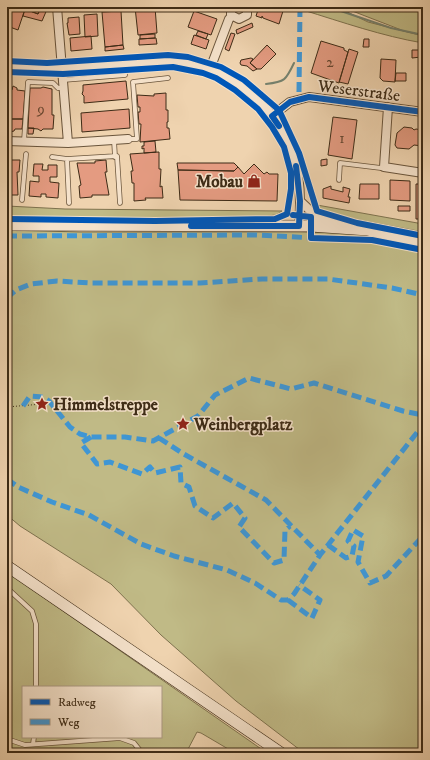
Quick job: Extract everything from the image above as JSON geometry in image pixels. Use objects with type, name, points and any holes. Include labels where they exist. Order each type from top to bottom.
[{"type":"main road","points":[[7,225],[299,226],[368,230],[423,241]]},
{"type":"main road","points":[[7,566],[281,753]]},
{"type":"street","points":[[57,7],[68,143]]},
{"type":"street","points":[[231,7],[230,10],[232,16],[239,19],[244,18],[247,15],[247,7]]},
{"type":"street","points":[[210,69],[229,19],[232,16]]},
{"type":"street","points":[[7,67],[20,69],[62,69],[167,61],[190,64],[210,69],[243,87],[260,102],[272,116],[287,139],[297,170],[300,201],[299,226]]},
{"type":"street","name":"Weserstraße","points":[[272,116],[290,102],[309,97],[423,112]]},
{"type":"street","name":"Weserstraße","points":[[384,167],[388,107]]},
{"type":"street","points":[[7,141],[68,143],[128,139]]},
{"type":"street","points":[[384,167],[423,173]]},
{"type":"street","points":[[300,201],[318,218],[363,227],[368,230]]},
{"type":"lane","points":[[24,141],[28,82],[53,83],[58,88],[64,84],[125,75],[124,64]]},
{"type":"lane","points":[[128,139],[137,139],[133,82],[168,78]]},
{"type":"lane","points":[[114,140],[115,157],[117,156],[120,203]]},
{"type":"lane","points":[[22,200],[26,154]]},
{"type":"lane","points":[[52,157],[68,159],[115,157]]},
{"type":"lane","points":[[68,159],[69,203]]},
{"type":"lane","points":[[339,180],[340,163],[381,168],[384,167]]},
{"type":"lane","points":[[7,588],[32,611],[36,624],[36,686]]},
{"type":"lane","points":[[33,744],[34,738]]},
{"type":"lane","points":[[7,739],[25,745],[120,738],[134,743],[142,753]]},
{"type":"path","points":[[7,407],[42,404]]},
{"type":"shaded area","points":[[303,7],[337,7],[368,22],[423,36],[423,43],[392,37],[362,28],[303,10]]},
{"type":"shaded area","points":[[342,7],[423,7],[423,35],[404,31]]},
{"type":"shaded area","points":[[317,205],[423,224],[423,232],[338,216],[321,211]]},
{"type":"shaded area","points":[[7,206],[65,209],[282,211],[276,215],[267,216],[40,218],[7,217]]},
{"type":"shaded area","points":[[7,230],[79,232],[301,232],[373,234],[423,244],[423,753],[304,753],[236,701],[161,635],[111,584],[20,526],[7,515]]},
{"type":"shaded area","points":[[7,572],[267,753],[235,753],[197,732],[186,753],[7,753]]},
{"type":"building","points":[[7,7],[19,7],[25,9],[18,30],[7,26]]},
{"type":"building","points":[[19,7],[41,7],[38,14]]},
{"type":"building","points":[[41,7],[48,7],[42,21],[23,16],[25,9],[38,14]]},
{"type":"building","points":[[135,7],[155,7],[157,33],[138,35]]},
{"type":"building","points":[[259,7],[272,7],[283,11],[279,24],[263,18],[262,16],[262,18],[256,16]]},
{"type":"building","points":[[121,11],[123,45],[105,47],[102,12]]},
{"type":"building","points":[[194,11],[217,19],[211,35],[188,27]]},
{"type":"building","points":[[97,14],[98,36],[85,37],[84,15]]},
{"type":"building","points":[[79,17],[80,34],[69,35],[67,23],[68,18]]},
{"type":"building","points":[[252,23],[253,27],[237,34],[236,30]]},
{"type":"building","points":[[198,31],[208,34],[206,39],[196,35]]},
{"type":"building","points":[[231,33],[235,34],[229,51],[225,49]]},
{"type":"building","points":[[155,34],[155,38],[140,39],[140,35]]},
{"type":"building","points":[[194,35],[209,40],[206,49],[191,44]]},
{"type":"building","points":[[91,36],[92,49],[71,51],[70,38]]},
{"type":"building","points":[[156,38],[157,44],[139,45],[139,39]]},
{"type":"building","points":[[364,39],[369,39],[369,47],[363,47]]},
{"type":"building","points":[[321,41],[344,48],[344,50],[348,52],[339,83],[311,73]]},
{"type":"building","points":[[123,45],[124,49],[105,51],[105,47]]},
{"type":"building","points":[[267,45],[276,54],[261,69],[257,69],[250,63]]},
{"type":"building","points":[[349,49],[358,52],[348,84],[339,82]]},
{"type":"building","points":[[412,50],[421,50],[421,57],[412,58]]},
{"type":"building","points":[[253,59],[250,63],[257,69],[253,71],[240,63],[241,60]]},
{"type":"building","points":[[381,59],[396,60],[395,82],[383,81],[380,78]]},
{"type":"building","points":[[419,65],[423,65],[423,84],[419,84]]},
{"type":"building","points":[[396,73],[406,73],[406,81],[395,81]]},
{"type":"building","points":[[126,81],[128,99],[84,103],[84,96],[82,94],[83,85]]},
{"type":"building","points":[[13,86],[17,88],[17,90],[25,91],[23,119],[7,119],[7,90],[12,90]]},
{"type":"building","points":[[43,87],[52,89],[52,115],[54,115],[53,129],[43,129],[41,131],[38,129],[28,128],[30,88]]},
{"type":"building","points":[[166,93],[166,110],[168,110],[167,128],[169,128],[170,139],[140,142],[141,124],[139,124],[138,112],[140,112],[140,107],[138,107],[137,95],[154,96],[154,94]]},
{"type":"building","points":[[129,109],[130,128],[82,132],[81,113]]},
{"type":"building","points":[[333,117],[357,120],[352,159],[328,155]]},
{"type":"building","points":[[7,119],[23,119],[22,129],[15,129],[14,131],[10,132],[10,129],[7,128]]},
{"type":"building","points":[[404,127],[412,128],[414,130],[423,130],[423,146],[414,145],[409,149],[397,148],[395,145],[397,133]]},
{"type":"building","points":[[28,128],[34,128],[33,134],[28,134]]},
{"type":"building","points":[[155,141],[156,152],[144,153],[144,148],[142,149],[142,146],[144,146],[144,142]]},
{"type":"building","points":[[159,152],[159,169],[161,169],[160,187],[162,186],[163,198],[145,198],[146,200],[134,201],[134,183],[132,183],[131,171],[133,171],[130,154]]},
{"type":"building","points":[[327,159],[327,165],[321,166],[321,160]]},
{"type":"building","points":[[8,160],[20,160],[19,172],[17,172],[18,195],[7,195]]},
{"type":"building","points":[[106,160],[107,172],[105,172],[109,195],[92,195],[92,197],[80,198],[79,186],[81,185],[77,163],[95,163],[95,161]]},
{"type":"building","points":[[177,163],[234,163],[238,167],[234,171],[178,170]]},
{"type":"building","points":[[34,164],[43,164],[42,170],[48,170],[48,165],[57,165],[57,177],[50,177],[50,182],[59,183],[58,198],[46,197],[46,194],[41,194],[41,197],[29,196],[30,181],[39,182],[39,176],[33,176]]},
{"type":"building","points":[[254,164],[264,174],[267,172],[269,174],[278,174],[277,201],[180,200],[178,170],[234,171],[238,167],[244,174]]},
{"type":"building","points":[[390,180],[410,181],[410,201],[390,200]]},
{"type":"building","points":[[360,184],[379,184],[379,199],[359,199]]},
{"type":"building","points":[[416,184],[423,184],[423,219],[416,219]]},
{"type":"building","points":[[331,186],[331,189],[343,192],[343,187],[350,189],[348,197],[350,197],[349,203],[323,198],[323,189]]},
{"type":"building","points":[[398,206],[410,206],[410,211],[398,211]]},
{"type":"waterway","points":[[329,7],[391,28],[423,35]]},
{"type":"waterway","points":[[266,84],[281,81],[287,77],[294,63]]},
{"type":"marked path","points":[[300,7],[300,98]]},
{"type":"marked path","points":[[7,236],[256,235],[314,238]]},
{"type":"marked path","points":[[7,298],[16,290],[31,284],[57,281],[90,283],[200,283],[262,279],[328,279],[392,288],[423,295]]},
{"type":"marked path","points":[[23,406],[30,396],[43,397],[49,401],[70,427],[80,434],[91,437],[125,437],[153,441],[198,416],[215,395],[249,378],[291,389],[314,383],[403,411],[423,415]]},
{"type":"marked path","points":[[7,479],[18,487],[52,502],[89,515],[141,544],[174,556],[227,570],[255,583],[281,600],[288,600],[294,594],[320,555],[423,425]]},
{"type":"marked path","points":[[91,437],[81,443],[97,464],[110,462],[142,474],[150,467],[155,473],[180,467],[181,483],[189,487],[195,506],[213,518],[233,503],[245,518],[239,527],[274,563],[284,560],[285,530],[290,526]]},
{"type":"marked path","points":[[159,438],[182,453],[266,500],[320,555]]},
{"type":"marked path","points":[[328,545],[346,558],[352,556],[354,546],[348,541],[353,530],[363,536],[358,562],[370,583],[386,576],[423,536]]},
{"type":"marked path","points":[[288,600],[312,618],[320,600],[299,585]]},
{"type":"cycle path","points":[[7,61],[47,63],[168,55],[188,57],[221,67],[244,80],[279,110],[299,153],[317,211],[357,223],[423,236]]},
{"type":"cycle path","points":[[7,72],[63,74],[173,67],[203,73],[216,78],[235,90],[258,109],[272,127],[284,147],[291,173],[291,189],[287,214],[275,219],[155,221],[7,219]]},
{"type":"cycle path","points":[[279,126],[272,116],[290,102],[309,97],[423,112]]},
{"type":"cycle path","points":[[191,226],[299,226],[300,201],[296,166]]},
{"type":"cycle path","points":[[293,215],[311,217],[311,238],[372,240],[423,250]]},
{"type":"place","name":"Mobau","points":[[254,181]]},
{"type":"place","name":"Himmelstreppe","points":[[42,404]]},
{"type":"place","name":"Weinbergplatz","points":[[183,424]]}]
